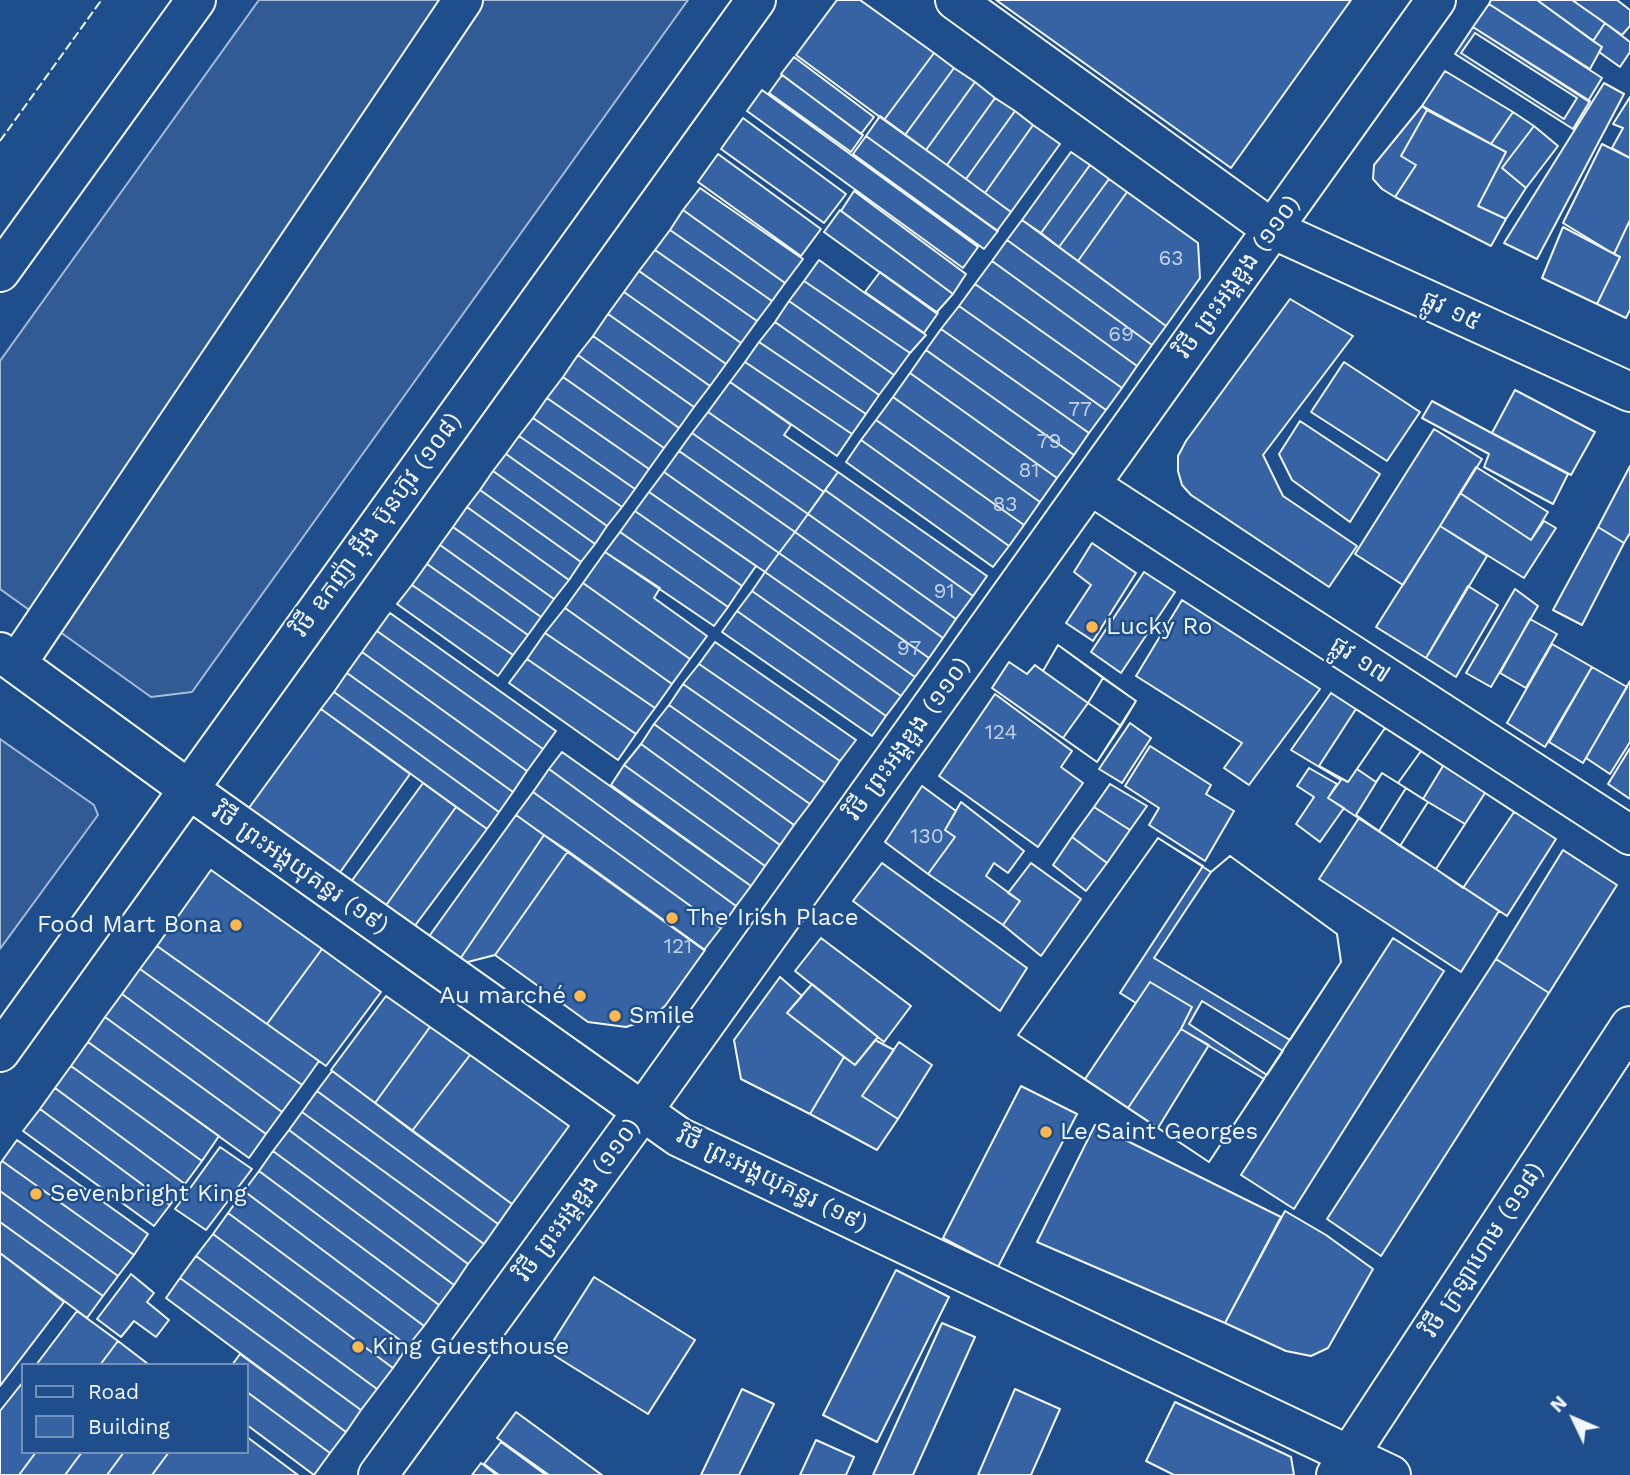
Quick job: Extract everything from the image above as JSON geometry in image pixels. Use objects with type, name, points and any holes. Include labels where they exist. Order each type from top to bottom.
[{"type":"street","points":[[0,272],[196,0]]},
{"type":"street","points":[[8,658],[463,0]]},
{"type":"street","name":"វិថី ឧកញ៉ា អ៊ីង ប៊ុនហ៊ូវ (១០៨)","points":[[0,1052],[187,788],[756,0]]},
{"type":"street","name":"ផ្លូវ ១៥","points":[[955,0],[1272,229],[1630,393]]},
{"type":"street","name":"វិថី ព្រះអង្គឌួង (១១០)","points":[[378,1475],[642,1112],[1436,0]]},
{"type":"street","name":"ផ្លូវ ១៧","points":[[1090,485],[1630,835]]},
{"type":"street","name":"វិថី ព្រះអង្គយុគន្ធរ (១៩)","points":[[8,658],[679,1137],[1342,1465],[1391,1475]]},
{"type":"street","name":"វិថី ក្រឡាហោម (១១៨)","points":[[1342,1465],[1630,1026]]},
{"type":"shaded area","points":[[259,0],[688,0],[192,692],[151,697],[0,589],[0,361]]},
{"type":"shaded area","points":[[0,739],[94,805],[98,815],[0,949]]},
{"type":"building","points":[[837,0],[860,0],[934,53],[884,120],[796,55]]},
{"type":"building","points":[[996,0],[1351,0],[1231,168]]},
{"type":"building","points":[[1491,0],[1537,0],[1602,47],[1590,69],[1489,4]]},
{"type":"building","points":[[1537,0],[1572,0],[1605,23],[1593,41]]},
{"type":"building","points":[[1572,0],[1617,0],[1630,10],[1630,26],[1622,35]]},
{"type":"building","points":[[1489,4],[1602,78],[1588,101],[1473,27]]},
{"type":"building","points":[[1605,23],[1630,42],[1630,52],[1620,67],[1599,52],[1602,47],[1593,41]]},
{"type":"building","points":[[1473,27],[1590,101],[1573,129],[1455,54]]},
{"type":"building","points":[[1475,33],[1577,98],[1564,119],[1461,53]]},
{"type":"building","points":[[934,53],[954,68],[905,135],[884,120]]},
{"type":"building","points":[[794,57],[874,117],[861,134],[781,74]]},
{"type":"building","points":[[954,68],[975,82],[926,150],[905,135]]},
{"type":"building","points":[[1445,71],[1513,112],[1491,144],[1422,106]]},
{"type":"building","points":[[782,75],[863,135],[851,152],[769,93]]},
{"type":"building","points":[[975,82],[995,98],[947,165],[926,150]]},
{"type":"building","points":[[1604,83],[1624,94],[1537,259],[1504,243]]},
{"type":"building","points":[[762,90],[978,247],[963,268],[747,111]]},
{"type":"building","points":[[1630,97],[1630,158],[1612,148],[1623,128],[1613,124]]},
{"type":"building","points":[[995,98],[1015,111],[966,179],[947,165]]},
{"type":"building","points":[[1422,106],[1427,110],[1401,156],[1416,165],[1395,197],[1373,179],[1374,165]]},
{"type":"building","points":[[1427,110],[1506,152],[1478,206],[1506,219],[1491,246],[1395,197],[1416,165],[1401,156]]},
{"type":"building","points":[[1015,111],[1033,125],[985,193],[966,179]]},
{"type":"building","points":[[1513,112],[1534,126],[1502,168],[1526,188],[1506,219],[1478,206],[1506,152],[1491,144]]},
{"type":"building","points":[[880,116],[1011,212],[997,231],[866,136]]},
{"type":"building","points":[[743,118],[846,194],[824,223],[721,149]]},
{"type":"building","points":[[1033,125],[1060,144],[1011,212],[985,193]]},
{"type":"building","points":[[1534,126],[1558,146],[1526,188],[1502,168]]},
{"type":"building","points":[[866,136],[998,231],[984,249],[853,154]]},
{"type":"building","points":[[1602,144],[1630,158],[1630,220],[1614,254],[1563,223]]},
{"type":"building","points":[[1071,152],[1090,165],[1041,233],[1022,220]]},
{"type":"building","points":[[718,154],[821,229],[801,256],[698,182]]},
{"type":"building","points":[[1090,165],[1109,179],[1059,247],[1041,233]]},
{"type":"building","points":[[1109,179],[1127,192],[1078,261],[1059,247]]},
{"type":"building","points":[[700,188],[803,259],[785,283],[683,210]]},
{"type":"building","points":[[854,191],[966,274],[953,294],[841,211]]},
{"type":"building","points":[[1127,192],[1198,243],[1200,278],[1166,326],[1078,261]]},
{"type":"building","points":[[683,210],[785,283],[772,301],[670,230]]},
{"type":"building","points":[[840,210],[953,294],[936,313],[824,232]]},
{"type":"building","points":[[1022,220],[1166,326],[1152,345],[1007,240]]},
{"type":"building","points":[[1630,220],[1630,310],[1626,318],[1597,304],[1620,257],[1614,254]]},
{"type":"building","points":[[1563,227],[1620,257],[1597,304],[1542,278]]},
{"type":"building","points":[[670,230],[772,301],[757,321],[655,250]]},
{"type":"building","points":[[1007,240],[1152,345],[1137,366],[992,261]]},
{"type":"building","points":[[655,250],[757,321],[741,343],[639,271]]},
{"type":"building","points":[[819,260],[926,335],[910,353],[804,281]]},
{"type":"building","points":[[992,261],[1137,366],[1122,388],[975,284]]},
{"type":"building","points":[[639,271],[741,343],[726,364],[624,292]]},
{"type":"building","points":[[880,272],[938,313],[924,333],[865,292]]},
{"type":"building","points":[[804,281],[910,353],[894,375],[789,301]]},
{"type":"building","points":[[975,284],[1122,388],[1106,410],[959,306]]},
{"type":"building","points":[[624,292],[726,364],[710,386],[608,314]]},
{"type":"building","points":[[1290,299],[1353,336],[1263,455],[1283,496],[1357,546],[1329,587],[1191,495],[1182,485],[1178,471],[1178,456],[1186,441]]},
{"type":"building","points":[[789,301],[894,375],[879,395],[775,322]]},
{"type":"building","points":[[959,306],[1106,410],[1089,433],[941,329]]},
{"type":"building","points":[[608,314],[710,386],[694,407],[593,336]]},
{"type":"building","points":[[775,322],[879,395],[866,414],[759,342]]},
{"type":"building","points":[[941,329],[1089,433],[1074,455],[926,350]]},
{"type":"building","points":[[593,336],[694,407],[679,428],[578,355]]},
{"type":"building","points":[[759,342],[866,414],[852,434],[745,362]]},
{"type":"building","points":[[926,350],[1074,455],[1057,478],[910,373]]},
{"type":"building","points":[[578,355],[679,428],[664,448],[563,377]]},
{"type":"building","points":[[745,362],[852,434],[837,456],[730,382]]},
{"type":"building","points":[[1344,362],[1420,412],[1387,461],[1311,412]]},
{"type":"building","points":[[910,373],[1057,478],[1040,502],[893,397]]},
{"type":"building","points":[[563,377],[664,448],[649,469],[547,398]]},
{"type":"building","points":[[730,382],[791,425],[784,435],[838,472],[824,492],[708,412]]},
{"type":"building","points":[[1515,390],[1595,432],[1571,475],[1492,433]]},
{"type":"building","points":[[893,397],[1040,502],[1024,525],[876,420]]},
{"type":"building","points":[[547,398],[649,469],[635,489],[533,418]]},
{"type":"building","points":[[1432,401],[1568,474],[1553,504],[1484,467],[1489,454],[1422,418]]},
{"type":"building","points":[[708,412],[824,492],[808,514],[692,433]]},
{"type":"building","points":[[533,418],[635,489],[622,507],[519,436]]},
{"type":"building","points":[[876,420],[1024,525],[1009,546],[861,440]]},
{"type":"building","points":[[1300,421],[1380,474],[1350,522],[1292,480],[1279,454]]},
{"type":"building","points":[[1434,429],[1482,459],[1403,585],[1355,554]]},
{"type":"building","points":[[692,433],[808,514],[795,532],[679,451]]},
{"type":"building","points":[[519,436],[622,507],[607,526],[506,454]]},
{"type":"building","points":[[861,440],[1009,546],[993,567],[846,462]]},
{"type":"building","points":[[679,451],[795,532],[779,553],[664,472]]},
{"type":"building","points":[[506,454],[607,526],[595,544],[493,471]]},
{"type":"building","points":[[1630,466],[1630,533],[1624,543],[1598,527]]},
{"type":"building","points":[[1476,467],[1548,512],[1531,540],[1460,493]]},
{"type":"building","points":[[493,471],[595,544],[581,562],[480,490]]},
{"type":"building","points":[[664,472],[779,553],[765,572],[649,492]]},
{"type":"building","points":[[838,472],[987,576],[973,596],[825,490]]},
{"type":"building","points":[[480,490],[581,562],[569,580],[467,507]]},
{"type":"building","points":[[825,490],[973,596],[956,619],[808,514]]},
{"type":"building","points":[[649,492],[756,566],[742,586],[635,511]]},
{"type":"building","points":[[1460,493],[1531,540],[1544,521],[1556,528],[1524,578],[1440,526]]},
{"type":"building","points":[[467,507],[569,580],[554,599],[453,527]]},
{"type":"building","points":[[635,511],[742,586],[728,607],[620,532]]},
{"type":"building","points":[[808,514],[956,619],[943,638],[795,532]]},
{"type":"building","points":[[1440,526],[1487,556],[1426,658],[1376,627]]},
{"type":"building","points":[[453,527],[554,599],[541,617],[440,545]]},
{"type":"building","points":[[1598,527],[1624,543],[1582,625],[1553,610]]},
{"type":"building","points":[[620,532],[728,607],[714,626],[605,552]]},
{"type":"building","points":[[795,532],[943,638],[929,658],[779,553]]},
{"type":"building","points":[[1092,543],[1136,573],[1093,641],[1066,623],[1091,585],[1074,572]]},
{"type":"building","points":[[440,545],[541,617],[528,635],[427,564]]},
{"type":"building","points":[[605,552],[660,588],[654,598],[707,636],[690,659],[583,583]]},
{"type":"building","points":[[779,553],[929,658],[915,677],[765,572]]},
{"type":"building","points":[[427,564],[528,635],[513,655],[412,585]]},
{"type":"building","points":[[765,572],[915,677],[901,696],[752,591]]},
{"type":"building","points":[[1144,572],[1175,592],[1121,673],[1091,652]]},
{"type":"building","points":[[583,583],[690,659],[672,684],[565,608]]},
{"type":"building","points":[[412,585],[513,655],[498,676],[397,604]]},
{"type":"building","points":[[1468,586],[1498,605],[1456,677],[1426,658]]},
{"type":"building","points":[[1515,589],[1538,606],[1491,687],[1466,673]]},
{"type":"building","points":[[752,591],[901,696],[886,716],[737,611]]},
{"type":"building","points":[[1182,600],[1320,689],[1249,785],[1224,768],[1242,743],[1136,676]]},
{"type":"building","points":[[565,608],[672,684],[655,708],[545,633]]},
{"type":"building","points":[[737,611],[886,716],[872,736],[722,632]]},
{"type":"building","points":[[390,613],[556,731],[543,749],[377,631]]},
{"type":"building","points":[[1530,619],[1557,634],[1526,688],[1500,673]]},
{"type":"building","points":[[377,631],[543,749],[527,771],[362,652]]},
{"type":"building","points":[[545,633],[655,708],[636,734],[527,659]]},
{"type":"building","points":[[715,642],[856,740],[840,761],[699,664]]},
{"type":"building","points":[[1552,644],[1592,667],[1545,747],[1507,723]]},
{"type":"building","points":[[1058,645],[1136,701],[1097,762],[992,688],[1009,662],[1027,674],[1035,665],[1043,671]]},
{"type":"building","points":[[1058,645],[1103,678],[1088,703],[1043,671]]},
{"type":"building","points":[[362,652],[527,771],[513,792],[347,673]]},
{"type":"building","points":[[527,659],[636,734],[618,760],[509,683]]},
{"type":"building","points":[[699,664],[840,761],[825,783],[683,684]]},
{"type":"building","points":[[1592,667],[1627,687],[1583,763],[1549,742]]},
{"type":"building","points":[[347,673],[513,792],[499,812],[334,692]]},
{"type":"building","points":[[1103,678],[1136,701],[1121,726],[1088,703]]},
{"type":"building","points":[[1630,681],[1630,742],[1610,774],[1586,758]]},
{"type":"building","points":[[683,684],[825,783],[810,804],[669,705]]},
{"type":"building","points":[[334,692],[499,812],[487,829],[321,709]]},
{"type":"building","points":[[1331,693],[1556,839],[1507,916],[1328,798],[1341,780],[1291,750]]},
{"type":"building","points":[[995,694],[1072,751],[1061,767],[1083,783],[1038,847],[939,776]]},
{"type":"building","points":[[1088,703],[1121,726],[1097,762],[1063,738]]},
{"type":"building","points":[[669,705],[810,804],[794,825],[654,724]]},
{"type":"building","points":[[321,709],[410,774],[336,878],[246,812]]},
{"type":"building","points":[[1356,709],[1385,728],[1348,782],[1319,766]]},
{"type":"building","points":[[1130,723],[1151,738],[1122,783],[1099,769]]},
{"type":"building","points":[[654,724],[794,825],[780,845],[641,744]]},
{"type":"building","points":[[1385,728],[1421,751],[1398,783],[1382,773],[1376,782],[1357,769]]},
{"type":"building","points":[[641,744],[780,845],[765,866],[624,765]]},
{"type":"building","points":[[1150,746],[1211,785],[1206,794],[1234,811],[1205,861],[1149,825],[1159,808],[1125,786]]},
{"type":"building","points":[[1630,748],[1630,799],[1608,784]]},
{"type":"building","points":[[1421,751],[1443,766],[1423,799],[1398,783]]},
{"type":"building","points":[[562,752],[751,886],[736,906],[549,769]]},
{"type":"building","points":[[624,765],[765,866],[751,886],[611,785]]},
{"type":"building","points":[[1309,768],[1337,784],[1328,798],[1344,808],[1320,842],[1296,824],[1314,797],[1297,786]]},
{"type":"building","points":[[549,769],[736,906],[721,928],[533,792]]},
{"type":"building","points":[[1382,773],[1406,788],[1379,831],[1356,815]]},
{"type":"building","points":[[423,783],[456,807],[382,911],[348,886]]},
{"type":"building","points":[[1110,784],[1147,806],[1130,830],[1094,807]]},
{"type":"building","points":[[922,786],[956,811],[945,830],[955,837],[928,874],[885,842]]},
{"type":"building","points":[[1406,788],[1428,802],[1400,846],[1379,831]]},
{"type":"building","points":[[533,792],[721,928],[704,950],[516,815]]},
{"type":"building","points":[[1485,793],[1514,812],[1463,888],[1436,869]]},
{"type":"building","points":[[961,802],[1024,851],[1008,873],[994,863],[986,876],[1020,901],[1003,925],[928,874],[955,837],[945,830]]},
{"type":"building","points":[[1428,802],[1465,824],[1436,869],[1400,846]]},
{"type":"building","points":[[456,807],[487,829],[411,931],[382,911]]},
{"type":"building","points":[[1094,807],[1130,830],[1107,863],[1072,837]]},
{"type":"building","points":[[516,815],[544,835],[456,965],[425,942]]},
{"type":"building","points":[[1359,818],[1499,911],[1461,972],[1319,879]]},
{"type":"building","points":[[544,835],[568,851],[495,955],[456,965]]},
{"type":"building","points":[[1072,837],[1107,863],[1086,891],[1053,865]]},
{"type":"building","points":[[1158,838],[1211,872],[1230,856],[1337,934],[1341,962],[1209,1162],[1018,1035]]},
{"type":"building","points":[[1158,838],[1203,866],[1120,993],[1136,1003],[1085,1079],[1018,1035]]},
{"type":"building","points":[[1563,850],[1617,885],[1549,993],[1496,959]]},
{"type":"building","points":[[568,851],[705,950],[665,1006],[647,1020],[626,1027],[588,1022],[495,955]]},
{"type":"building","points":[[1230,856],[1337,934],[1341,962],[1290,1040],[1154,958],[1211,872]]},
{"type":"building","points":[[882,863],[1027,968],[1000,1011],[853,901]]},
{"type":"building","points":[[1031,863],[1081,899],[1041,956],[1003,925],[1020,901],[1008,893]]},
{"type":"building","points":[[211,870],[322,949],[267,1024],[157,946]]},
{"type":"building","points":[[821,938],[911,1006],[884,1042],[795,971]]},
{"type":"building","points":[[1393,938],[1444,971],[1294,1209],[1241,1175]]},
{"type":"building","points":[[157,946],[319,1061],[302,1085],[140,969]]},
{"type":"building","points":[[322,949],[381,992],[326,1066],[267,1024]]},
{"type":"building","points":[[1496,959],[1549,993],[1381,1256],[1327,1219]]},
{"type":"building","points":[[140,969],[302,1085],[282,1112],[122,994]]},
{"type":"building","points":[[780,977],[802,996],[787,1013],[844,1057],[810,1114],[741,1079],[734,1040]]},
{"type":"building","points":[[1150,982],[1192,1007],[1181,1029],[1264,1079],[1209,1162],[1085,1079]]},
{"type":"building","points":[[1150,982],[1192,1007],[1181,1029],[1128,1108],[1085,1079]]},
{"type":"building","points":[[812,984],[878,1037],[855,1065],[787,1013]]},
{"type":"building","points":[[122,994],[282,1112],[266,1134],[105,1017]]},
{"type":"building","points":[[386,996],[430,1027],[375,1103],[331,1070]]},
{"type":"building","points":[[1202,1001],[1283,1051],[1267,1075],[1189,1024]]},
{"type":"building","points":[[105,1017],[266,1134],[249,1158],[88,1042]]},
{"type":"building","points":[[430,1027],[470,1055],[412,1131],[375,1103]]},
{"type":"building","points":[[1181,1029],[1209,1045],[1158,1128],[1128,1108]]},
{"type":"building","points":[[875,1040],[894,1050],[862,1096],[898,1119],[877,1150],[810,1114],[844,1057],[855,1065]]},
{"type":"building","points":[[88,1042],[219,1136],[202,1161],[71,1066]]},
{"type":"building","points":[[899,1042],[932,1065],[898,1119],[862,1096]]},
{"type":"building","points":[[470,1055],[569,1126],[512,1204],[412,1131]]},
{"type":"building","points":[[71,1066],[202,1161],[185,1184],[55,1088]]},
{"type":"building","points":[[332,1071],[512,1204],[498,1224],[317,1091]]},
{"type":"building","points":[[1021,1086],[1077,1114],[998,1267],[943,1238]]},
{"type":"building","points":[[55,1088],[185,1184],[170,1205],[40,1109]]},
{"type":"building","points":[[317,1091],[498,1224],[484,1244],[302,1112]]},
{"type":"building","points":[[40,1109],[170,1205],[154,1226],[23,1131]]},
{"type":"building","points":[[302,1112],[484,1244],[468,1264],[289,1130]]},
{"type":"building","points":[[1095,1125],[1281,1217],[1225,1323],[1037,1242]]},
{"type":"building","points":[[289,1130],[468,1264],[454,1285],[273,1151]]},
{"type":"building","points":[[17,1140],[148,1234],[134,1255],[2,1161]]},
{"type":"building","points":[[220,1147],[252,1169],[206,1230],[175,1209]]},
{"type":"building","points":[[273,1151],[454,1285],[439,1305],[259,1171]]},
{"type":"building","points":[[2,1161],[134,1255],[118,1276],[0,1191]]},
{"type":"building","points":[[259,1171],[439,1305],[424,1326],[244,1191]]},
{"type":"building","points":[[0,1191],[118,1276],[103,1296],[0,1222]]},
{"type":"building","points":[[244,1191],[424,1326],[408,1346],[228,1213]]},
{"type":"building","points":[[1285,1211],[1326,1235],[1373,1269],[1328,1348],[1311,1356],[1286,1351],[1225,1323]]},
{"type":"building","points":[[228,1213],[408,1346],[393,1368],[213,1234]]},
{"type":"building","points":[[0,1222],[103,1296],[87,1318],[0,1253]]},
{"type":"building","points":[[213,1234],[393,1368],[377,1389],[196,1256]]},
{"type":"building","points":[[0,1253],[64,1302],[0,1386]]},
{"type":"building","points":[[196,1256],[377,1389],[361,1410],[180,1278]]},
{"type":"building","points":[[896,1270],[949,1297],[877,1442],[823,1415]]},
{"type":"building","points":[[131,1274],[154,1293],[147,1302],[169,1320],[156,1337],[134,1321],[121,1337],[97,1319]]},
{"type":"building","points":[[594,1277],[695,1340],[648,1414],[547,1351]]},
{"type":"building","points":[[180,1278],[361,1410],[346,1432],[166,1298]]},
{"type":"building","points":[[77,1311],[118,1341],[102,1363],[38,1363]]},
{"type":"building","points":[[942,1323],[975,1337],[913,1475],[873,1475]]},
{"type":"building","points":[[118,1341],[147,1363],[102,1363]]},
{"type":"building","points":[[240,1354],[346,1432],[330,1453],[248,1393],[248,1363],[233,1363]]},
{"type":"building","points":[[21,1385],[21,1454],[35,1454],[19,1475],[0,1475],[0,1411]]},
{"type":"building","points":[[742,1389],[774,1404],[739,1475],[701,1475]]},
{"type":"building","points":[[1015,1389],[1060,1409],[1031,1475],[978,1475]]},
{"type":"building","points":[[248,1393],[330,1453],[314,1475],[248,1426]]},
{"type":"building","points":[[1175,1402],[1291,1457],[1294,1475],[1174,1475],[1146,1461]]},
{"type":"building","points":[[516,1412],[602,1475],[549,1475],[497,1438]]},
{"type":"building","points":[[248,1438],[298,1475],[152,1475],[168,1454],[248,1454]]},
{"type":"building","points":[[816,1440],[854,1457],[846,1475],[800,1475]]},
{"type":"building","points":[[501,1442],[546,1475],[499,1475],[484,1464]]},
{"type":"building","points":[[35,1454],[81,1454],[65,1475],[19,1475]]},
{"type":"building","points":[[81,1454],[123,1454],[107,1475],[65,1475]]},
{"type":"building","points":[[123,1454],[168,1454],[152,1475],[107,1475]]},
{"type":"building","points":[[481,1463],[497,1475],[472,1475]]},
{"type":"fence","points":[[0,141],[100,2],[97,0]]},
{"type":"place","name":"Lucky Ro","points":[[1092,627]]},
{"type":"place","name":"The Irish Place","points":[[672,918]]},
{"type":"place","name":"Food Mart Bona","points":[[236,925]]},
{"type":"place","name":"Au marché","points":[[580,996]]},
{"type":"place","name":"Smile","points":[[615,1016]]},
{"type":"place","name":"Le Saint Georges","points":[[1046,1132]]},
{"type":"place","name":"Sevenbright King","points":[[36,1194]]},
{"type":"place","name":"King Guesthouse","points":[[358,1347]]}]
